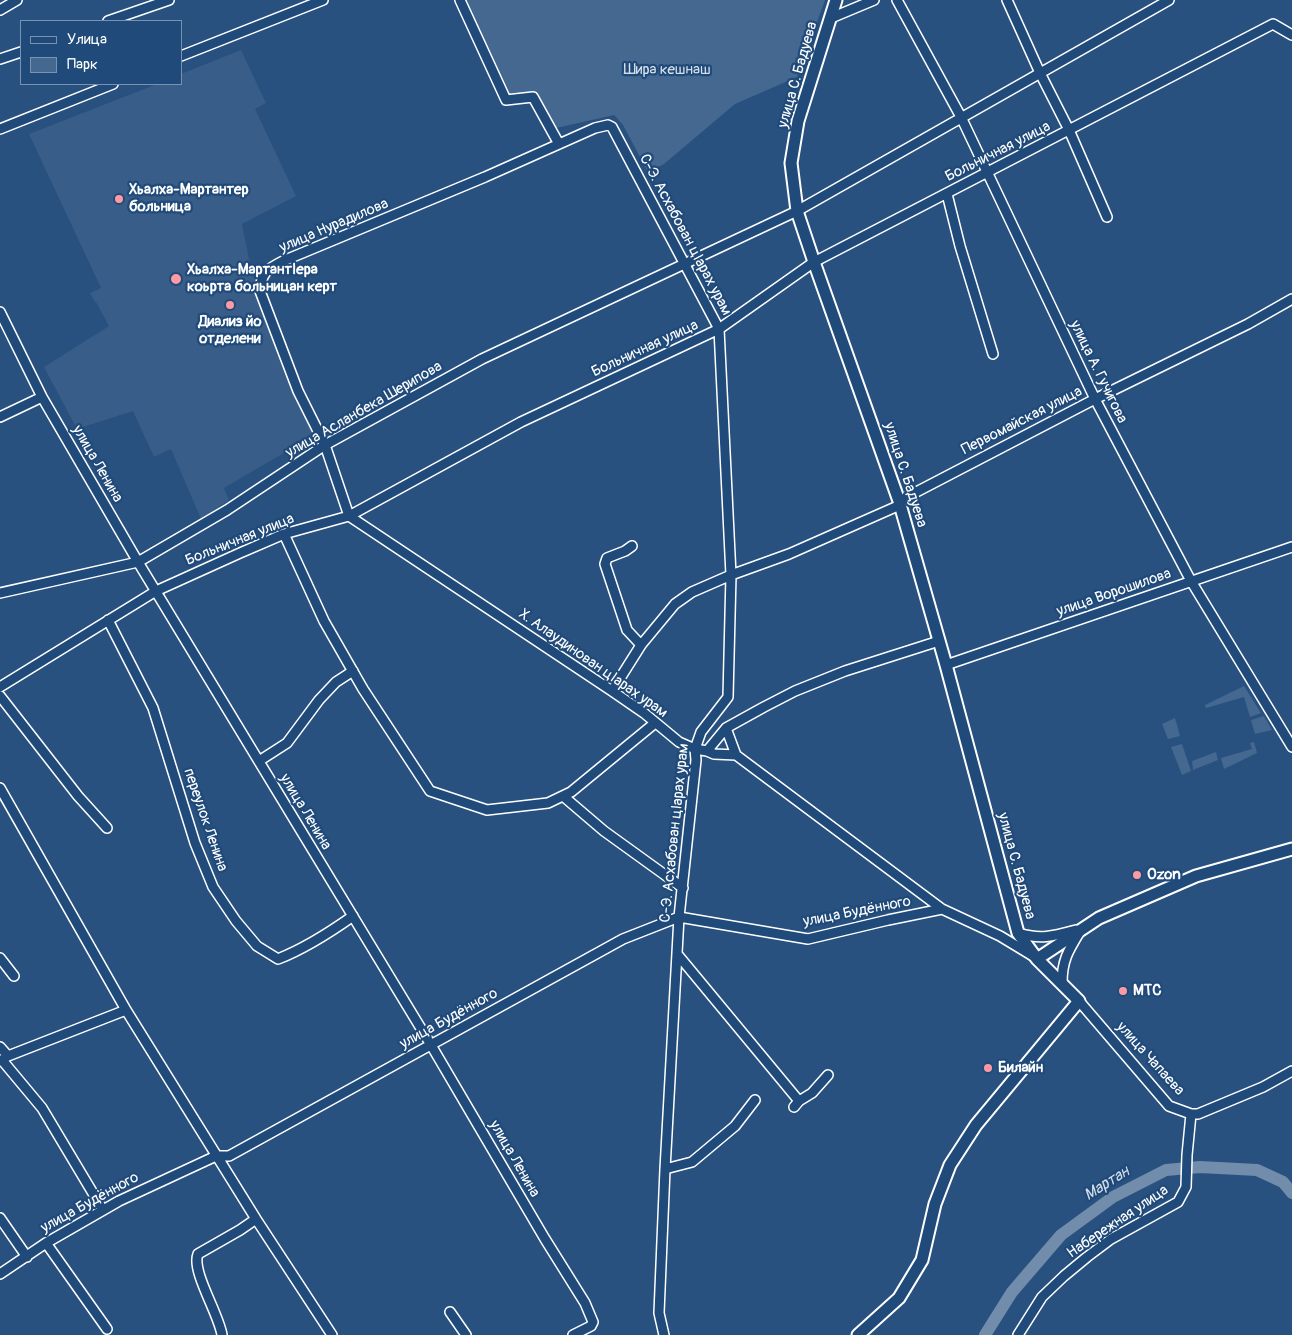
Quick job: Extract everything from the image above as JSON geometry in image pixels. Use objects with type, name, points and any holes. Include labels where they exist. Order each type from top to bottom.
[{"type":"main road","name":"улица С. Бадуева","points":[[836,0],[798,121],[791,163],[798,211],[814,262],[900,503],[946,664],[1018,933],[1038,959],[1079,1001]]},
{"type":"main road","points":[[1038,959],[1099,918],[1196,876],[1292,849]]},
{"type":"main road","points":[[858,1335],[899,1298],[922,1260],[935,1204],[950,1164],[976,1125],[1079,1001]]},
{"type":"street","points":[[0,10],[17,0]]},
{"type":"street","points":[[111,20],[169,0]]},
{"type":"street","points":[[182,56],[323,0]]},
{"type":"street","points":[[460,0],[506,100],[533,97],[559,144]]},
{"type":"street","points":[[831,18],[874,0]]},
{"type":"street","name":"улица А. Гучигова","points":[[897,0],[961,117],[1095,399],[1191,581],[1292,747]]},
{"type":"street","points":[[1007,0],[1040,73],[1069,130],[1107,217]]},
{"type":"street","name":"улица Асланбека Шерипова","points":[[0,593],[138,562],[227,510],[325,445],[482,359],[798,211],[1169,0]]},
{"type":"street","name":"Больничная улица","points":[[0,686],[156,591],[284,534],[349,516],[521,422],[719,329],[814,262],[1273,24],[1292,35]]},
{"type":"street","points":[[0,59],[20,52]]},
{"type":"street","points":[[0,129],[110,85]]},
{"type":"street","name":"С-Э. Асхабован цIарах урам","points":[[559,144],[595,128],[608,125],[612,128],[719,329],[731,575],[728,697],[701,732],[695,749],[696,760],[679,917],[665,1169],[659,1313],[664,1335]]},
{"type":"street","name":"улица Нурадилова","points":[[325,445],[298,391],[260,291],[264,274],[272,267],[283,262],[559,144]]},
{"type":"street","points":[[947,194],[960,246],[993,354]]},
{"type":"street","name":"Первомайская улица","points":[[612,691],[642,645],[674,604],[692,592],[731,575],[789,554],[900,503],[1095,399],[1248,324],[1292,300]]},
{"type":"street","name":"улица Ленина","points":[[0,312],[42,397],[138,562],[585,1303],[593,1322],[591,1326],[573,1335]]},
{"type":"street","points":[[0,417],[42,397]]},
{"type":"street","points":[[325,445],[349,516]]},
{"type":"street","name":"Х. Алаудинован цIарах урам","points":[[349,516],[612,691],[678,742],[714,754],[736,754]]},
{"type":"street","points":[[284,534],[324,621],[353,671],[430,791],[487,810],[548,803],[571,792],[655,723]]},
{"type":"street","points":[[632,546],[607,558],[604,564],[627,630],[642,645]]},
{"type":"street","name":"улица Ворошилова","points":[[946,664],[1292,547]]},
{"type":"street","name":"переулок Ленина","points":[[108,620],[153,708],[195,843],[214,887],[236,921],[257,946],[278,959],[294,953],[321,938],[353,916]]},
{"type":"street","points":[[707,751],[726,728],[804,688],[846,671],[939,641]]},
{"type":"street","points":[[259,761],[286,743],[336,682],[353,671]]},
{"type":"street","points":[[0,696],[78,796],[107,828]]},
{"type":"street","points":[[726,728],[736,754],[942,909],[1000,936],[1038,959]]},
{"type":"street","points":[[0,788],[126,1010],[216,1156],[332,1335]]},
{"type":"street","points":[[563,796],[604,831],[683,888]]},
{"type":"street","name":"улица Будённого","points":[[0,1274],[46,1243],[119,1200],[216,1156],[229,1156],[623,940],[679,917],[808,939],[942,909]]},
{"type":"street","points":[[1018,933],[1032,937],[1044,937],[1082,929]]},
{"type":"street","points":[[1062,983],[1063,963],[1082,929]]},
{"type":"street","points":[[678,955],[797,1104],[812,1093],[828,1075]]},
{"type":"street","points":[[0,958],[14,976]]},
{"type":"street","name":"улица Чапаева","points":[[1079,1001],[1169,1106],[1191,1114],[1198,1114],[1263,1087],[1292,1071]]},
{"type":"street","points":[[3,1059],[126,1010]]},
{"type":"street","points":[[0,1047],[3,1059],[42,1108],[103,1210]]},
{"type":"street","points":[[665,1169],[692,1162],[735,1126],[755,1100]]},
{"type":"street","name":"Набережная улица","points":[[1018,1335],[1042,1297],[1064,1276],[1112,1239],[1178,1202],[1186,1187],[1191,1114]]},
{"type":"street","points":[[0,1218],[27,1256]]},
{"type":"street","points":[[222,1335],[218,1318],[204,1286],[196,1259],[198,1254],[256,1219]]},
{"type":"street","points":[[46,1243],[107,1329]]},
{"type":"street","points":[[450,1312],[466,1335]]},
{"type":"shaded area","name":"Хьалха-МартантIера коьрта больницан керт","points":[[241,50],[266,103],[255,109],[296,196],[242,224],[251,269],[268,316],[318,433],[224,488],[229,500],[201,519],[171,449],[154,457],[133,411],[77,429],[44,367],[109,326],[90,293],[101,288],[29,134],[154,85],[182,85],[182,74]]},
{"type":"green space","name":"Шира кешнаш","points":[[467,0],[825,0],[797,77],[735,104],[664,164],[648,172],[623,125],[614,115],[556,128],[534,92],[509,96]]},
{"type":"green space","points":[[1244,686],[1261,713],[1250,717],[1244,697],[1206,708],[1205,705]]},
{"type":"green space","points":[[1264,716],[1272,730],[1255,734],[1251,720]]},
{"type":"green space","points":[[1175,718],[1180,736],[1168,739],[1162,724]]},
{"type":"green space","points":[[1254,742],[1257,753],[1224,769],[1221,758],[1252,749],[1250,743]]},
{"type":"green space","points":[[1182,744],[1191,771],[1182,775],[1171,747]]},
{"type":"green space","points":[[1216,752],[1218,760],[1193,770],[1192,761]]},
{"type":"waterway","name":"Мартан","points":[[985,1335],[1012,1292],[1061,1235],[1113,1197],[1166,1170],[1200,1167],[1257,1170],[1283,1182],[1292,1193]]},
{"type":"place","name":"Хьалха-Мартантер больница","points":[[119,199]]},
{"type":"place","name":"Хьалха-МартантIера коьрта больницан керт","points":[[176,279]]},
{"type":"place","name":"Диализ йо отделени","points":[[230,305]]},
{"type":"place","name":"Ozon","points":[[1137,875]]},
{"type":"place","name":"МТС","points":[[1123,991]]},
{"type":"place","name":"Билайн","points":[[988,1068]]}]
